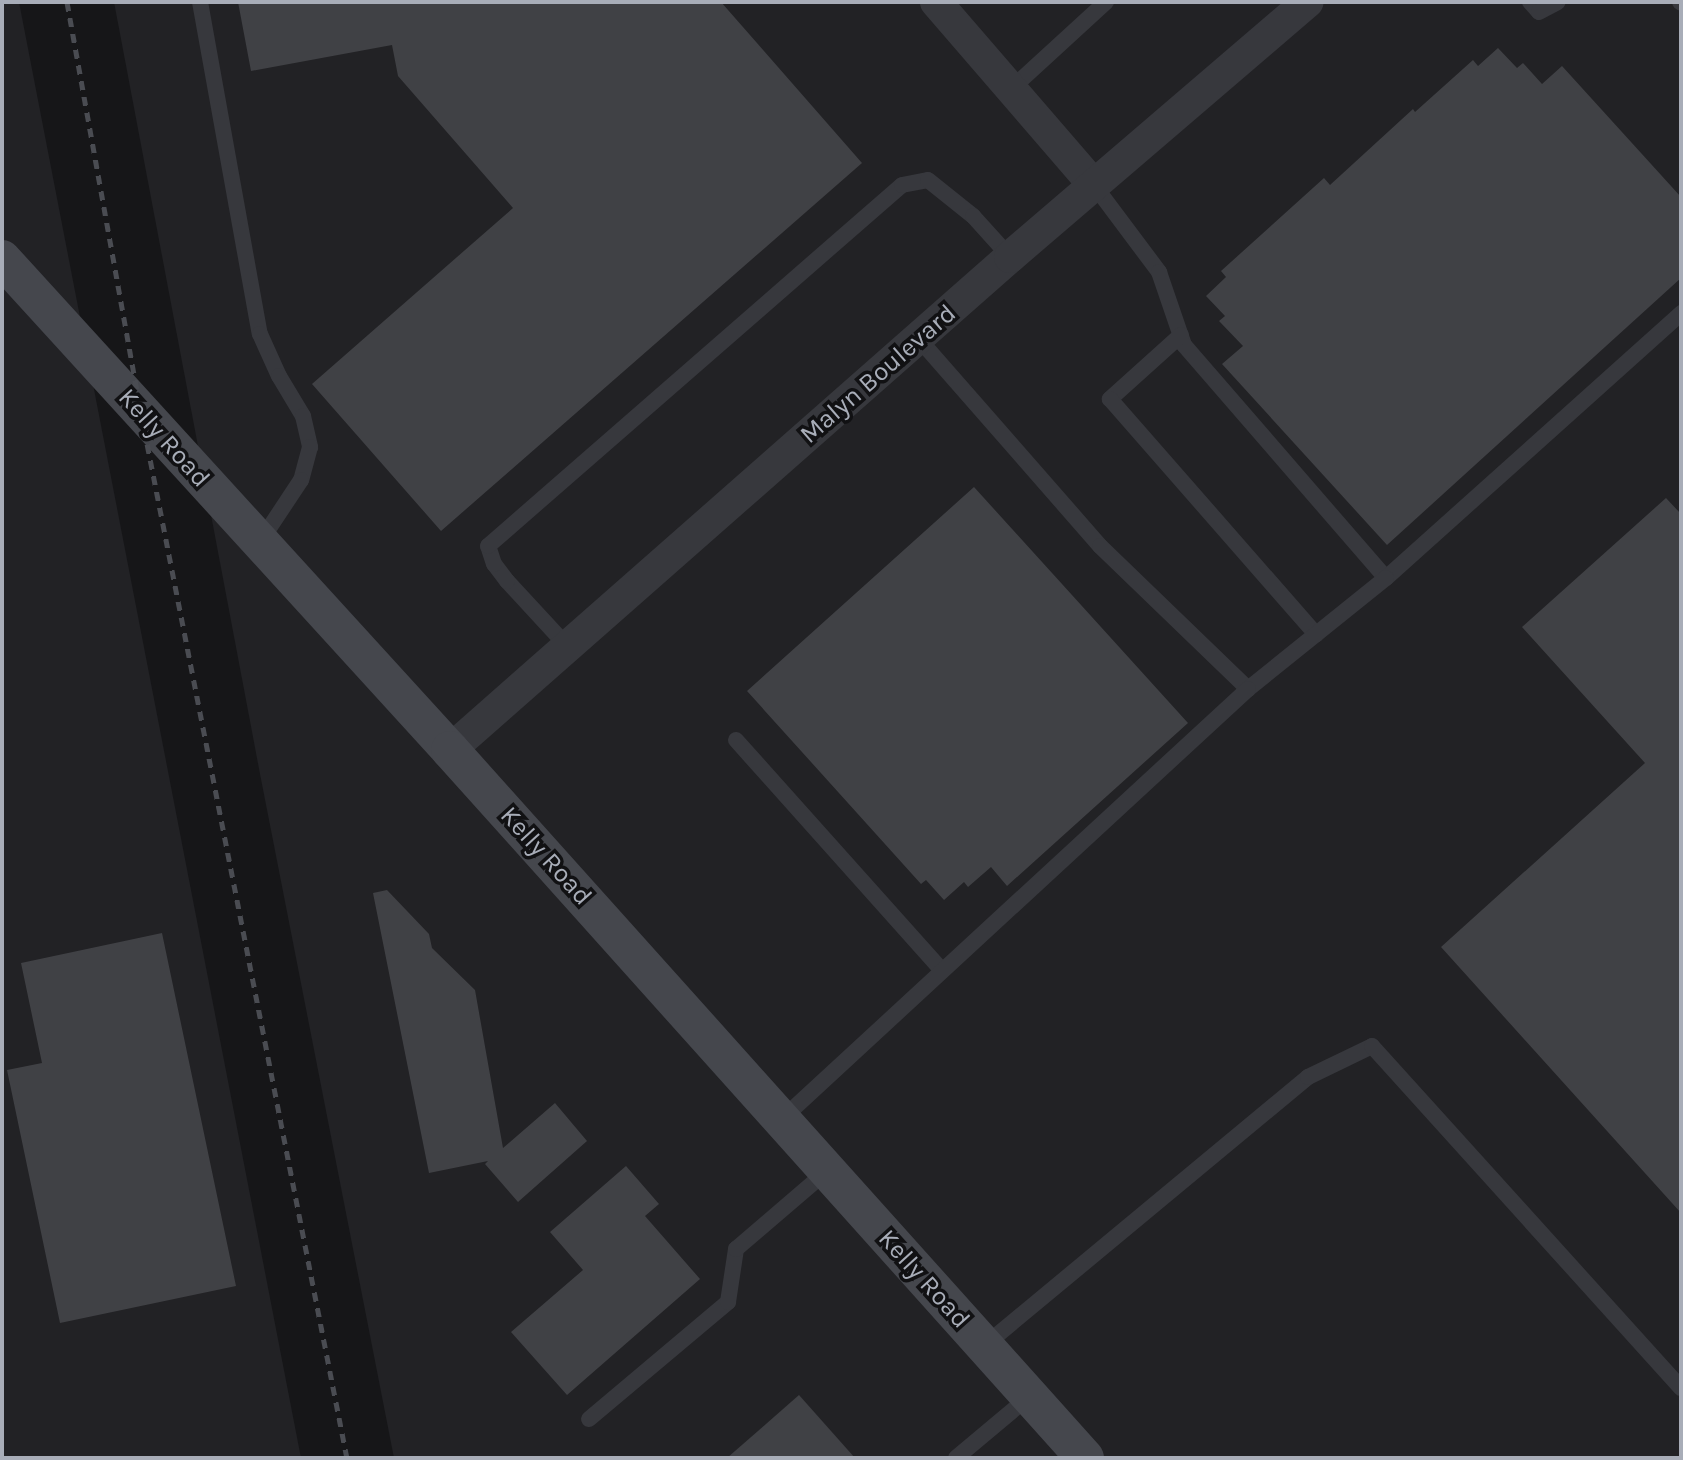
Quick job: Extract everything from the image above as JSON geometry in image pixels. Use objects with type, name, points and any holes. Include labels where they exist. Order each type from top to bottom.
[{"type":"street","points":[[936,2],[1094,185]]},
{"type":"street","name":"Malyn Boulevard","points":[[450,750],[1010,257],[1308,2]]},
{"type":"street","name":"Kelly Road","points":[[2,259],[450,750],[1085,1458]]},
{"type":"lane","points":[[200,2],[260,334],[279,376],[303,416],[310,447],[300,480],[260,542]]},
{"type":"lane","points":[[1011,89],[1106,2]]},
{"type":"lane","points":[[1530,2],[1539,12],[1558,2]]},
{"type":"lane","points":[[568,647],[507,581],[495,564],[488,546],[902,185],[928,180],[973,216],[1010,257]]},
{"type":"lane","points":[[1094,185],[1159,272],[1184,345],[1386,578]]},
{"type":"lane","points":[[782,1119],[1248,689],[1386,578],[1681,313]]},
{"type":"lane","points":[[1181,335],[1110,399],[1316,634]]},
{"type":"lane","points":[[918,338],[1100,546],[1248,689]]},
{"type":"lane","points":[[736,740],[942,970]]},
{"type":"lane","points":[[984,1346],[1308,1076],[1372,1046],[1681,1388]]},
{"type":"lane","points":[[589,1419],[728,1302],[736,1249],[827,1171]]},
{"type":"lane","points":[[956,1458],[1030,1396]]},
{"type":"shaded area","points":[[2,2],[19,2],[301,1458],[2,1458]]},
{"type":"shaded area","points":[[114,2],[1681,2],[1681,1458],[394,1458],[260,774]]},
{"type":"building","points":[[238,2],[721,2],[862,163],[441,531],[312,384],[513,208],[398,76],[392,45],[251,71]]},
{"type":"building","points":[[1498,48],[1517,68],[1523,63],[1542,84],[1562,66],[1681,197],[1681,278],[1387,545],[1222,364],[1243,346],[1219,321],[1225,316],[1206,296],[1226,277],[1221,271],[1324,178],[1330,185],[1413,109],[1415,112],[1473,60],[1478,66]]},
{"type":"building","points":[[974,487],[1188,723],[1007,886],[991,867],[968,887],[964,882],[944,900],[926,880],[921,884],[747,691]]},
{"type":"building","points":[[1666,498],[1681,514],[1681,1213],[1441,947],[1645,763],[1522,627]]},
{"type":"building","points":[[387,890],[429,934],[432,948],[475,990],[503,1148],[555,1103],[587,1141],[518,1202],[485,1164],[488,1161],[429,1173],[373,893]]},
{"type":"building","points":[[162,933],[236,1286],[60,1323],[7,1070],[42,1063],[21,963]]},
{"type":"building","points":[[626,1166],[659,1204],[645,1216],[700,1279],[567,1395],[511,1332],[583,1270],[550,1232]]},
{"type":"building","points":[[799,1395],[855,1458],[727,1458]]},
{"type":"railway","points":[[67,2],[141,413],[347,1458]]}]
